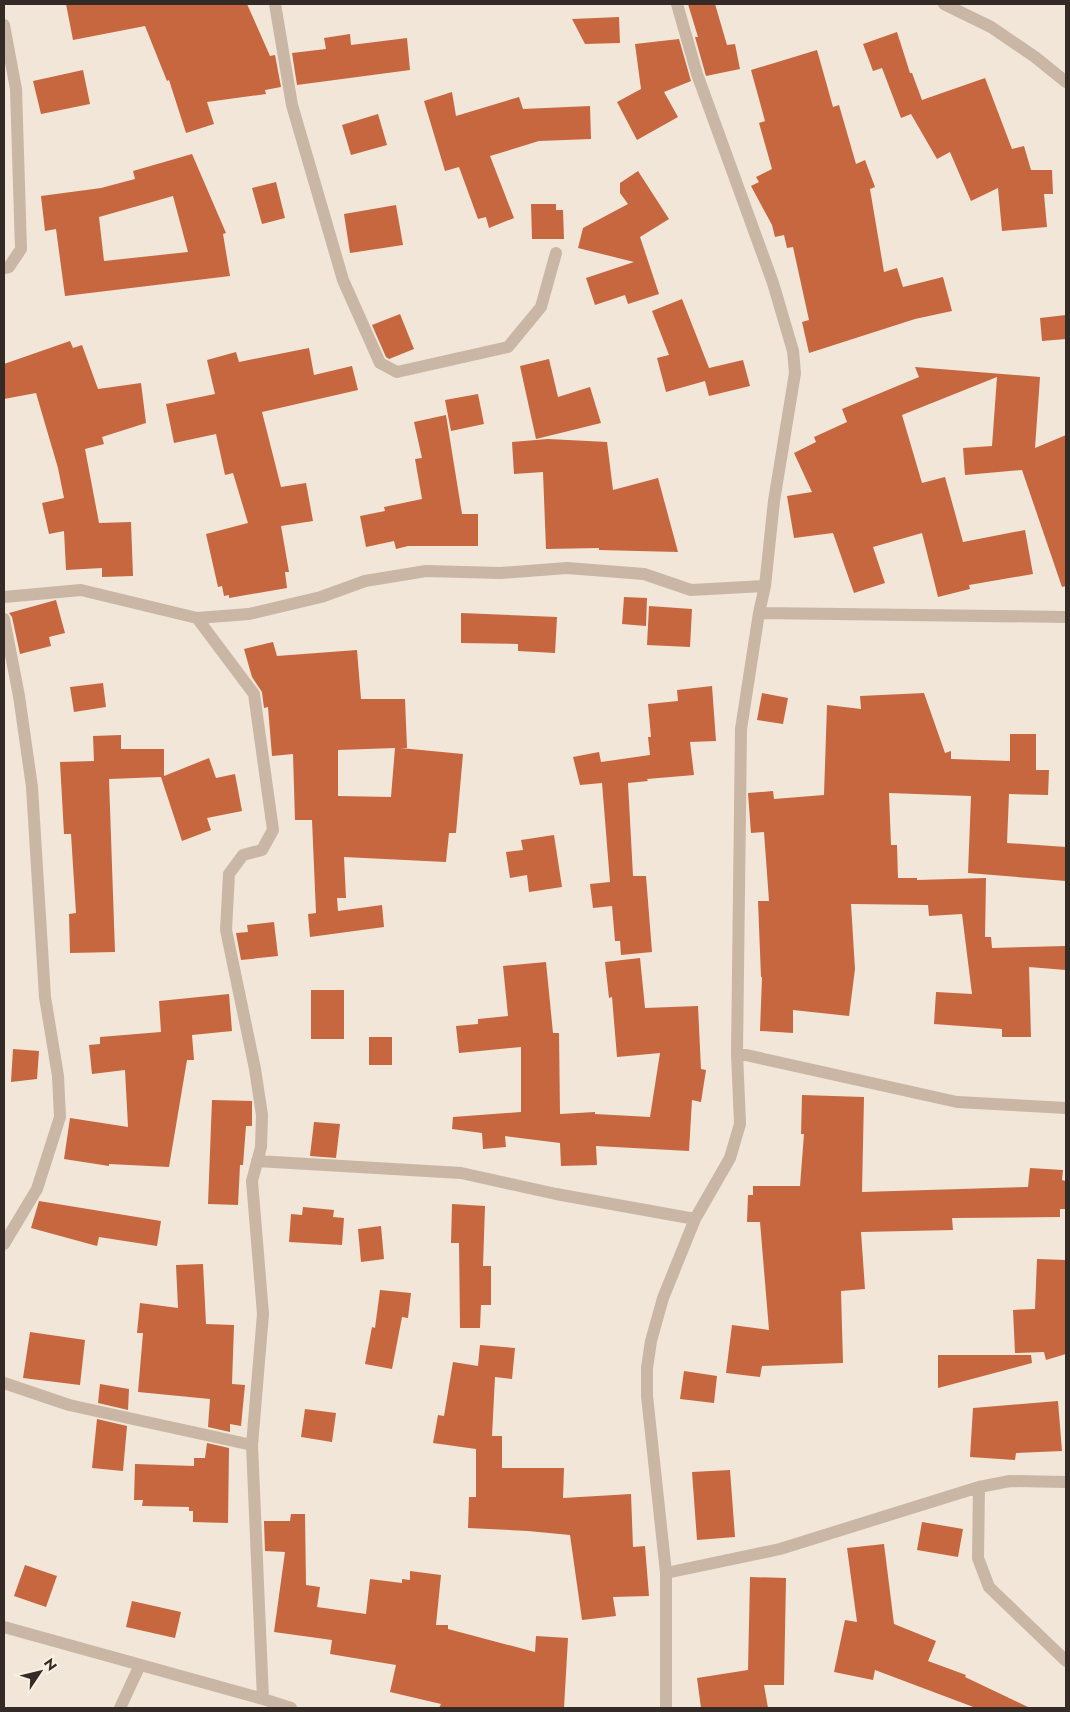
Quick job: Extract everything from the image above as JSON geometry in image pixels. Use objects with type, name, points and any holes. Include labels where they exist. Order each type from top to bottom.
[{"type":"street","points":[[274,4],[292,105],[343,280],[380,363],[398,372],[508,347],[541,307],[556,253]]},
{"type":"street","points":[[666,1708],[666,1573],[647,1396],[648,1368],[652,1341],[664,1298],[695,1219],[730,1158],[740,1124],[736,1053],[741,729],[765,586],[774,500],[794,373],[793,351],[773,283],[696,74],[677,4]]},
{"type":"street","points":[[944,4],[991,27],[1035,57],[1066,82]]},
{"type":"street","points":[[4,25],[16,89],[21,249],[9,267],[4,268]]},
{"type":"street","points":[[4,597],[81,590],[197,618],[249,614],[321,597],[365,581],[426,571],[500,573],[567,568],[644,574],[690,590],[765,586]]},
{"type":"street","points":[[759,613],[1066,617]]},
{"type":"street","points":[[197,618],[254,694],[273,830],[262,850],[243,855],[229,874],[226,930],[253,1060],[262,1115],[260,1147],[252,1181],[263,1314],[252,1445],[263,1699]]},
{"type":"street","points":[[4,620],[19,696],[32,787],[44,997],[58,1076],[60,1118],[36,1189],[4,1244]]},
{"type":"street","points":[[736,1053],[957,1102],[1066,1108]]},
{"type":"street","points":[[257,1161],[461,1173],[556,1194],[695,1219]]},
{"type":"street","points":[[4,1383],[69,1405],[252,1445]]},
{"type":"street","points":[[666,1573],[780,1549],[979,1487],[1010,1481],[1066,1482]]},
{"type":"street","points":[[979,1487],[978,1558],[989,1587],[1066,1661]]},
{"type":"street","points":[[4,1627],[291,1708]]},
{"type":"street","points":[[120,1708],[140,1665]]},
{"type":"building","points":[[66,4],[247,4],[270,56],[275,55],[281,87],[265,90],[266,94],[207,102],[214,124],[186,133],[169,80],[167,81],[145,26],[73,40]]},
{"type":"building","points":[[688,4],[715,4],[727,45],[735,44],[740,69],[706,76],[695,37],[698,37]]},
{"type":"building","points":[[619,17],[620,43],[585,44],[572,19]]},
{"type":"building","points":[[897,32],[910,73],[912,73],[922,100],[985,78],[1012,149],[1024,146],[1031,170],[1052,170],[1053,194],[1044,194],[1047,227],[1002,231],[998,188],[971,201],[950,152],[937,159],[911,114],[901,118],[882,68],[873,71],[863,44]]},
{"type":"building","points":[[350,34],[351,45],[407,38],[410,70],[297,85],[292,53],[326,49],[324,38]]},
{"type":"building","points":[[679,39],[691,81],[664,92],[678,117],[637,140],[617,102],[641,89],[635,44]]},
{"type":"building","points":[[817,50],[833,107],[839,105],[856,164],[865,160],[875,187],[870,189],[884,272],[897,268],[903,287],[943,277],[952,311],[915,319],[809,353],[802,322],[809,320],[793,247],[787,248],[784,235],[775,237],[772,225],[751,186],[759,182],[756,177],[772,169],[759,123],[765,121],[751,70]]},
{"type":"building","points":[[83,70],[90,104],[41,114],[33,81]]},
{"type":"building","points":[[452,92],[456,116],[519,97],[523,109],[590,106],[591,139],[539,141],[490,156],[514,218],[489,228],[486,217],[478,219],[459,167],[445,171],[424,101]]},
{"type":"building","points":[[378,114],[387,145],[351,155],[342,125]]},
{"type":"building","points":[[192,154],[226,233],[223,234],[230,276],[65,296],[56,229],[45,231],[41,196],[101,188],[135,179],[133,171]],"holes":[[[173,196],[188,252],[104,261],[99,217]]]},
{"type":"building","points":[[638,171],[669,219],[640,237],[659,294],[628,304],[625,295],[595,305],[586,278],[634,262],[578,248],[583,228],[628,204],[620,193],[620,183]]},
{"type":"building","points":[[276,182],[285,218],[262,224],[252,188]]},
{"type":"building","points":[[531,204],[556,204],[556,210],[563,210],[564,239],[532,239]]},
{"type":"building","points":[[396,205],[403,245],[350,253],[344,214]]},
{"type":"building","points":[[682,299],[709,368],[743,360],[750,386],[709,396],[705,381],[666,392],[657,358],[669,355],[652,311]]},
{"type":"building","points":[[400,314],[414,349],[389,359],[386,357],[372,325]]},
{"type":"building","points":[[1066,315],[1066,339],[1042,341],[1040,318]]},
{"type":"building","points":[[70,341],[73,348],[82,345],[98,389],[141,383],[146,423],[102,437],[104,444],[85,449],[99,523],[131,522],[133,576],[102,577],[102,568],[66,570],[64,531],[49,534],[42,503],[64,498],[58,468],[36,393],[4,399],[4,364]]},
{"type":"building","points":[[309,348],[314,375],[352,366],[358,390],[262,412],[281,487],[306,483],[313,521],[281,526],[289,572],[285,572],[287,588],[229,598],[229,595],[224,596],[222,586],[218,587],[206,534],[248,523],[233,473],[225,475],[216,434],[174,443],[166,404],[215,394],[207,360],[236,352],[239,362]]},
{"type":"building","points":[[549,359],[558,397],[590,387],[601,423],[536,439],[520,366]]},
{"type":"building","points":[[915,367],[1040,377],[1035,448],[1066,435],[1066,586],[1062,587],[1022,470],[965,475],[963,448],[992,446],[997,377],[902,415],[922,483],[945,477],[963,542],[1025,530],[1033,574],[969,585],[970,589],[938,597],[922,533],[873,547],[885,583],[854,593],[833,533],[794,538],[787,496],[812,492],[794,453],[816,442],[814,437],[847,422],[842,409],[919,377]]},
{"type":"building","points":[[478,394],[484,424],[451,431],[445,400]]},
{"type":"building","points":[[446,415],[462,514],[478,514],[478,546],[408,546],[396,549],[394,541],[366,547],[360,516],[385,511],[384,507],[422,499],[415,459],[422,458],[414,422]]},
{"type":"building","points":[[548,439],[607,442],[613,490],[658,478],[678,552],[599,550],[599,548],[546,549],[543,472],[514,474],[512,442]]},
{"type":"building","points":[[624,597],[647,598],[646,626],[622,624]]},
{"type":"building","points":[[56,600],[65,633],[49,637],[51,646],[20,654],[12,617],[9,613]]},
{"type":"building","points":[[649,606],[692,609],[690,647],[647,645]]},
{"type":"building","points":[[461,613],[557,617],[555,653],[518,651],[518,644],[461,643]]},
{"type":"building","points":[[273,642],[277,656],[357,650],[361,699],[405,699],[407,748],[400,748],[463,754],[456,833],[449,833],[446,862],[344,857],[346,898],[337,898],[338,911],[382,905],[384,927],[310,937],[308,914],[316,913],[312,820],[295,820],[293,754],[272,756],[268,707],[264,708],[262,692],[252,677],[244,649]],"holes":[[[395,748],[391,797],[338,796],[338,750]]]},
{"type":"building","points":[[103,683],[106,707],[74,712],[70,687]]},
{"type":"building","points":[[712,686],[716,741],[690,742],[694,775],[647,779],[648,781],[628,783],[633,876],[646,876],[652,952],[621,955],[620,941],[615,941],[612,906],[593,908],[590,884],[610,882],[602,783],[580,785],[573,757],[599,752],[601,762],[650,755],[648,737],[651,737],[648,704],[678,701],[677,690]]},
{"type":"building","points":[[762,693],[788,698],[783,724],[757,720]]},
{"type":"building","points":[[924,693],[945,753],[951,751],[951,759],[1010,761],[1010,734],[1036,734],[1036,770],[1049,770],[1048,795],[1009,794],[1007,843],[1066,847],[1066,881],[968,873],[971,796],[889,793],[891,845],[897,845],[898,878],[917,878],[917,880],[986,878],[985,937],[991,937],[992,948],[1066,946],[1066,970],[1029,967],[1031,1037],[1002,1037],[1002,1029],[934,1024],[936,992],[972,994],[962,914],[929,916],[928,905],[851,904],[855,969],[849,1016],[793,1010],[793,1033],[760,1031],[762,977],[758,901],[769,901],[764,832],[751,833],[748,793],[773,791],[774,799],[824,795],[827,705],[861,709],[860,696]]},
{"type":"building","points":[[121,735],[121,749],[164,749],[164,776],[209,758],[216,778],[235,774],[242,811],[207,818],[211,830],[182,841],[161,777],[109,779],[115,952],[70,953],[69,914],[76,913],[71,834],[64,834],[60,762],[94,761],[93,736]]},
{"type":"building","points":[[554,835],[562,887],[529,892],[527,875],[510,878],[506,852],[523,850],[521,840]]},
{"type":"building","points":[[274,922],[278,956],[241,960],[236,933],[248,932],[247,925]]},
{"type":"building","points":[[640,958],[645,1008],[698,1006],[701,1069],[706,1070],[701,1102],[692,1100],[689,1151],[596,1146],[597,1165],[561,1166],[560,1143],[505,1136],[506,1147],[483,1149],[482,1133],[452,1129],[453,1117],[521,1112],[521,1047],[459,1053],[456,1026],[478,1024],[478,1019],[508,1016],[503,966],[546,962],[553,1033],[559,1033],[560,1114],[595,1112],[595,1114],[650,1117],[660,1053],[617,1057],[612,997],[609,998],[605,962]]},
{"type":"building","points":[[311,990],[344,990],[344,1039],[311,1039]]},
{"type":"building","points":[[229,994],[232,1031],[192,1035],[194,1060],[187,1060],[169,1167],[109,1164],[109,1166],[64,1159],[70,1118],[128,1127],[125,1070],[92,1074],[89,1045],[100,1044],[100,1037],[161,1032],[159,1001]]},
{"type":"building","points":[[369,1037],[392,1037],[392,1065],[369,1065]]},
{"type":"building","points":[[13,1049],[39,1051],[37,1079],[11,1082]]},
{"type":"building","points":[[802,1095],[864,1097],[862,1192],[1028,1187],[1030,1168],[1063,1170],[1062,1180],[1066,1181],[1066,1209],[1060,1209],[1060,1217],[952,1218],[953,1230],[861,1232],[865,1289],[841,1291],[843,1363],[762,1366],[760,1377],[726,1373],[732,1325],[769,1330],[760,1222],[747,1222],[748,1195],[753,1195],[753,1186],[800,1186],[804,1134],[801,1134]]},
{"type":"building","points":[[212,1100],[252,1101],[252,1126],[246,1126],[243,1165],[240,1165],[238,1205],[208,1204]]},
{"type":"building","points":[[314,1122],[340,1124],[336,1158],[310,1156]]},
{"type":"building","points":[[39,1201],[161,1221],[157,1246],[99,1237],[97,1246],[31,1228]]},
{"type":"building","points":[[452,1204],[485,1206],[483,1266],[491,1266],[491,1305],[481,1305],[480,1328],[460,1328],[459,1243],[451,1243]]},
{"type":"building","points":[[303,1207],[334,1210],[333,1217],[344,1218],[342,1245],[289,1242],[291,1214],[302,1215]]},
{"type":"building","points":[[381,1226],[384,1259],[361,1262],[358,1229]]},
{"type":"building","points":[[1037,1259],[1066,1260],[1066,1354],[1046,1360],[1044,1352],[1015,1353],[1013,1310],[1035,1309]]},
{"type":"building","points":[[203,1264],[206,1324],[234,1325],[232,1384],[245,1385],[241,1426],[230,1424],[230,1432],[208,1427],[210,1399],[138,1392],[143,1333],[137,1333],[140,1303],[178,1308],[176,1265]]},
{"type":"building","points":[[380,1290],[411,1293],[408,1318],[402,1317],[392,1369],[365,1364],[372,1327],[375,1328]]},
{"type":"building","points":[[30,1332],[85,1340],[80,1385],[23,1378]]},
{"type":"building","points":[[480,1345],[515,1348],[512,1379],[495,1377],[492,1436],[502,1436],[502,1468],[564,1468],[563,1498],[631,1494],[633,1547],[645,1546],[649,1596],[613,1597],[616,1616],[582,1620],[570,1535],[468,1528],[469,1497],[476,1497],[476,1449],[433,1443],[438,1415],[444,1416],[453,1362],[478,1366]]},
{"type":"building","points":[[938,1355],[1031,1355],[1032,1363],[938,1388]]},
{"type":"building","points":[[684,1371],[717,1376],[714,1403],[680,1399]]},
{"type":"building","points":[[100,1384],[129,1389],[128,1410],[98,1403]]},
{"type":"building","points":[[1058,1401],[1062,1451],[1016,1453],[1015,1460],[970,1457],[973,1408]]},
{"type":"building","points":[[305,1409],[336,1413],[332,1442],[301,1437]]},
{"type":"building","points":[[97,1419],[127,1426],[123,1471],[92,1468]]},
{"type":"building","points":[[207,1443],[229,1448],[228,1523],[193,1522],[193,1511],[189,1511],[189,1507],[142,1506],[143,1500],[134,1500],[135,1464],[194,1466],[194,1458],[205,1458]]},
{"type":"building","points":[[730,1470],[735,1537],[697,1540],[692,1472]]},
{"type":"building","points":[[291,1514],[305,1514],[306,1585],[320,1587],[317,1607],[366,1614],[370,1579],[402,1583],[402,1579],[410,1580],[410,1571],[441,1575],[436,1625],[448,1625],[448,1629],[535,1652],[536,1636],[568,1638],[564,1708],[439,1708],[441,1704],[390,1692],[396,1665],[330,1654],[332,1640],[274,1632],[285,1552],[265,1551],[264,1521],[290,1521]]},
{"type":"building","points":[[922,1522],[963,1529],[958,1557],[917,1550]]},
{"type":"building","points":[[884,1544],[894,1624],[936,1641],[928,1661],[966,1675],[965,1677],[1030,1708],[976,1708],[875,1670],[873,1680],[834,1672],[845,1620],[857,1622],[847,1548]]},
{"type":"building","points":[[25,1565],[57,1576],[46,1607],[14,1596]]},
{"type":"building","points":[[750,1577],[786,1578],[784,1685],[764,1685],[768,1708],[701,1708],[697,1678],[748,1670]]},
{"type":"building","points":[[132,1601],[181,1612],[175,1638],[126,1627]]}]
